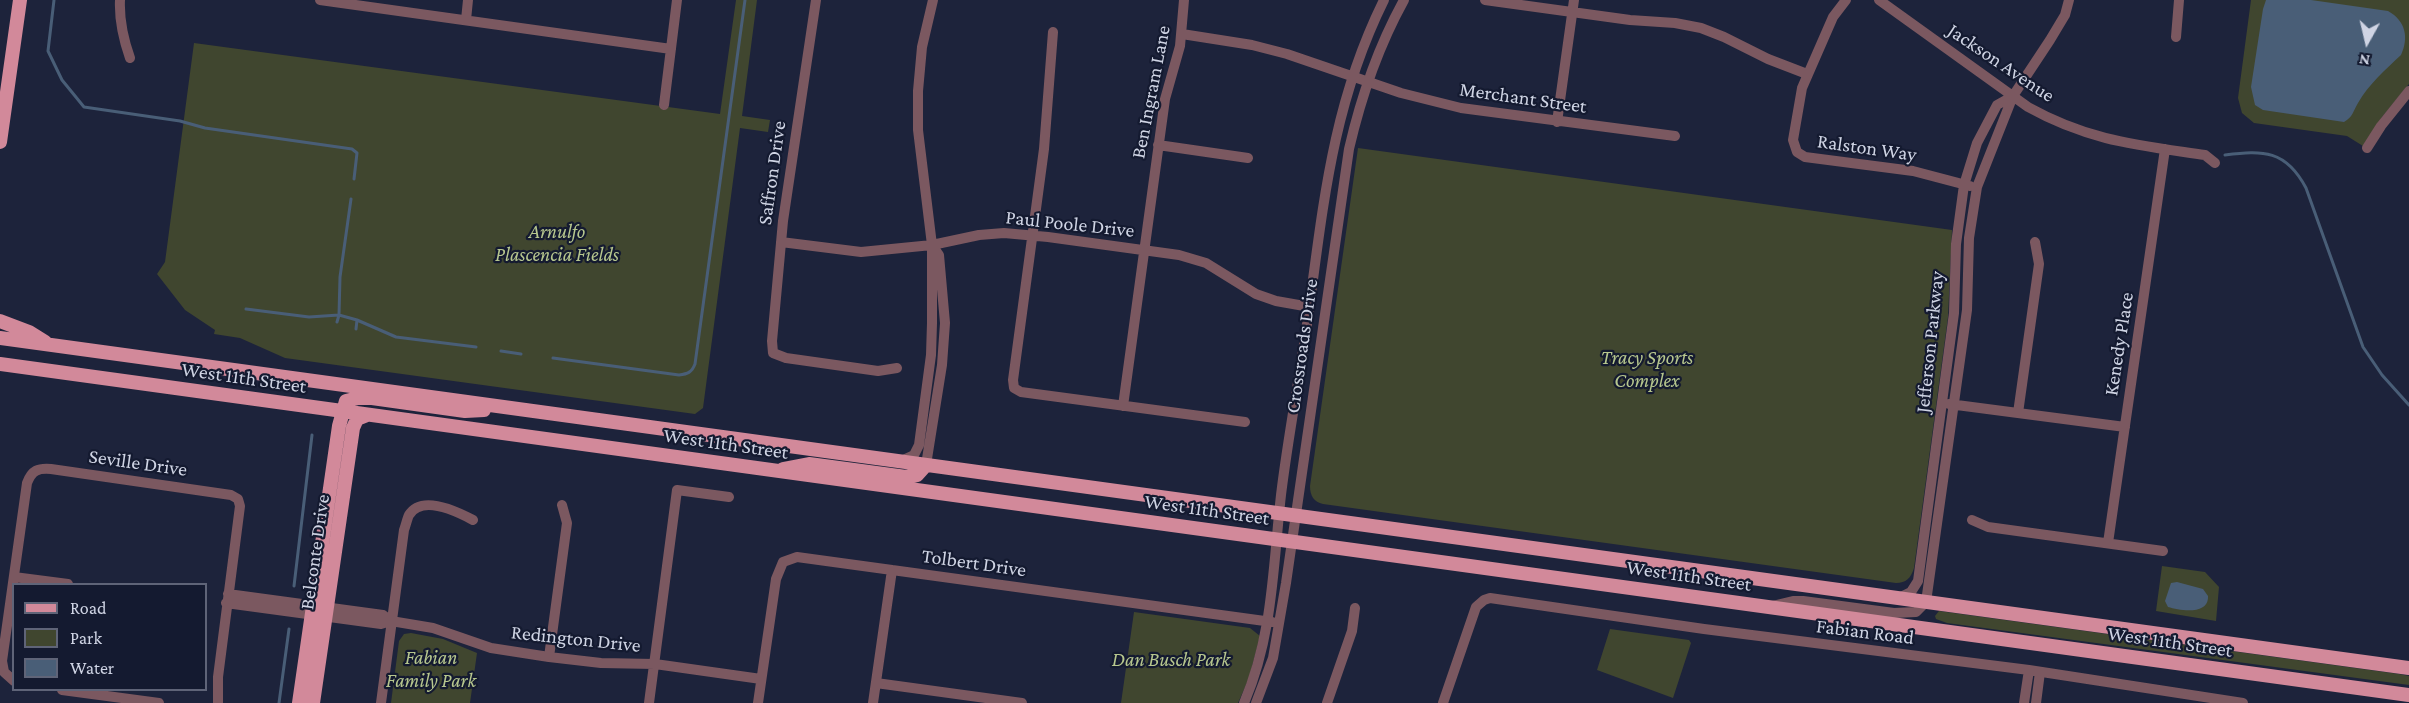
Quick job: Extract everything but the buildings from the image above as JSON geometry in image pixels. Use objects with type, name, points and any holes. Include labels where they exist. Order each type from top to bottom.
[{"type":"main road","points":[[0,142],[20,0]]},
{"type":"main road","points":[[0,321],[30,332],[46,344]]},
{"type":"main road","name":"West 11th Street","points":[[0,338],[2409,668]]},
{"type":"main road","name":"West 11th Street","points":[[0,363],[2409,695]]},
{"type":"main road","points":[[343,412],[346,401],[358,398],[465,411],[498,406]]},
{"type":"main road","name":"Belconte Drive","points":[[313,703],[319,611],[339,426],[343,412]]},
{"type":"main road","name":"Belconte Drive","points":[[299,703],[319,611],[353,428],[357,419],[368,415]]},
{"type":"main road","points":[[779,471],[794,465],[809,464],[906,477],[917,475],[926,465]]},
{"type":"street","points":[[120,0],[119,16],[122,36],[130,58]]},
{"type":"street","points":[[320,0],[351,2],[671,49]]},
{"type":"street","points":[[466,20],[468,0]]},
{"type":"street","points":[[663,105],[677,0]]},
{"type":"street","name":"Saffron Drive","points":[[816,0],[781,242],[772,341],[773,353],[786,358],[878,371],[897,368]]},
{"type":"street","points":[[900,461],[914,455],[919,445],[931,355],[932,246],[924,196],[918,120],[922,47],[933,0]]},
{"type":"street","name":"Ben Ingram Lane","points":[[1123,405],[1158,145],[1165,99],[1180,46],[1184,0]]},
{"type":"street","name":"Crossroads Drive","points":[[1285,541],[1280,513],[1329,168],[1337,126],[1352,76],[1384,0]]},
{"type":"street","name":"Crossroads Drive","points":[[1256,703],[1273,658],[1273,622],[1285,541],[1296,515],[1345,169],[1357,114],[1368,82],[1386,36],[1404,0]]},
{"type":"street","points":[[1485,0],[1572,12],[1675,22],[1701,28],[1724,37],[1768,59],[1807,74],[1833,17],[1846,0]]},
{"type":"street","points":[[1557,122],[1574,0]]},
{"type":"street","name":"Jackson Avenue","points":[[1879,0],[2013,96],[2047,117],[2114,142],[2205,155],[2215,163]]},
{"type":"street","name":"Jefferson Parkway","points":[[1926,602],[1967,310],[1969,238],[1977,187],[2013,96],[2065,15],[2069,0]]},
{"type":"street","points":[[2176,37],[2180,0]]},
{"type":"street","points":[[1053,32],[1044,149],[1013,380],[1014,388],[1021,392],[1245,422]]},
{"type":"street","name":"Merchant Street","points":[[1182,34],[1252,45],[1287,54],[1368,82],[1461,108],[1675,136]]},
{"type":"street","name":"Ralston Way","points":[[1807,74],[1793,140],[1797,152],[1805,157],[1913,171],[1977,187]]},
{"type":"street","points":[[2367,148],[2409,91]]},
{"type":"street","name":"Jefferson Parkway","points":[[1899,598],[1911,592],[1918,581],[1954,313],[1956,244],[1964,185],[1977,143],[1997,105],[2013,96]]},
{"type":"street","points":[[1158,145],[1248,158]]},
{"type":"street","name":"Kenedy Place","points":[[2108,543],[2165,149]]},
{"type":"street","name":"Paul Poole Drive","points":[[781,242],[861,252],[932,246],[979,235],[1005,233],[1034,236],[1179,255],[1206,263],[1256,294],[1276,301],[1310,307]]},
{"type":"street","points":[[2018,413],[2039,264],[2036,242]]},
{"type":"street","points":[[926,465],[940,379],[945,324],[939,255],[932,246]]},
{"type":"street","points":[[1942,403],[2125,427]]},
{"type":"street","name":"Seville Drive","points":[[14,577],[27,483],[31,473],[39,468],[51,469],[231,495],[238,499],[240,506],[227,599]]},
{"type":"street","points":[[649,703],[677,490],[729,497]]},
{"type":"street","points":[[549,657],[567,523],[562,505]]},
{"type":"street","points":[[381,703],[404,530],[409,516],[415,509],[422,506],[437,506],[456,511],[473,520]]},
{"type":"street","points":[[1972,520],[1988,527],[2163,551]]},
{"type":"street","name":"Tolbert Drive","points":[[761,678],[776,579],[783,562],[797,557],[1273,622]]},
{"type":"street","points":[[873,703],[892,570]]},
{"type":"street","points":[[13,583],[14,577],[54,583]]},
{"type":"street","points":[[12,591],[3,653],[4,672],[12,680]]},
{"type":"street","name":"Fabian Road","points":[[1443,703],[1476,607],[1484,600],[1499,598],[1686,627],[2028,670],[2243,703]]},
{"type":"street","points":[[218,703],[218,677],[227,599]]},
{"type":"street","name":"Redington Drive","points":[[227,599],[319,611],[381,624],[391,621],[433,628],[491,648],[549,657],[601,663],[655,664],[761,678]]},
{"type":"street","points":[[1769,607],[1803,601],[1894,613],[1916,612],[1926,602]]},
{"type":"street","points":[[1327,703],[1353,631],[1355,608]]},
{"type":"street","name":"Crossroads Drive","points":[[1244,703],[1273,622]]},
{"type":"street","points":[[2024,703],[2028,670]]},
{"type":"street","points":[[2036,703],[2040,672]]},
{"type":"street","points":[[758,703],[761,678]]},
{"type":"street","points":[[876,683],[1022,703]]},
{"type":"street","points":[[68,691],[118,700],[159,703]]},
{"type":"green space","name":"Arnulfo Plascencia Fields","points":[[736,0],[757,0],[742,116],[770,120],[768,132],[740,128],[703,408],[695,414],[285,358],[240,338],[214,334],[215,330],[185,310],[157,274],[165,262],[194,43],[720,114]]},
{"type":"green space","points":[[2251,0],[2409,0],[2409,84],[2382,117],[2363,146],[2347,136],[2254,123],[2242,113],[2238,98]]},
{"type":"green space","name":"Tracy Sports Complex","points":[[1358,148],[1952,230],[1948,317],[1914,568],[1910,577],[1903,582],[1896,583],[1323,504],[1315,500],[1310,486]]},
{"type":"green space","points":[[2162,566],[2205,572],[2219,587],[2216,621],[2156,611]]},
{"type":"green space","points":[[1939,611],[2399,674],[2409,676],[2409,685],[1947,623],[1936,619],[1935,616]]},
{"type":"green space","name":"Dan Busch Park","points":[[1134,612],[1250,628],[1260,636],[1249,678],[1238,703],[1121,703]]},
{"type":"green space","points":[[1610,629],[1689,640],[1691,643],[1673,698],[1597,670]]},
{"type":"green space","name":"Fabian Family Park","points":[[411,633],[443,639],[477,653],[470,703],[391,703],[399,641],[404,634]]},
{"type":"water","points":[[2266,0],[2311,0],[2388,11],[2399,20],[2404,30],[2405,42],[2401,55],[2367,90],[2351,116],[2344,122],[2263,110],[2255,105],[2251,87]]},
{"type":"water","points":[[2177,582],[2203,589],[2208,596],[2204,606],[2193,610],[2168,607],[2165,601],[2171,583]]},
{"type":"waterway","points":[[54,0],[48,51],[62,80],[84,107],[180,121],[205,128],[352,149],[357,153],[354,179]]},
{"type":"waterway","points":[[553,358],[679,375],[689,372],[694,367],[745,0]]},
{"type":"waterway","points":[[2225,155],[2251,153],[2272,155],[2290,166],[2298,175],[2306,188],[2363,347],[2382,375],[2409,405]]},
{"type":"waterway","points":[[351,199],[340,277],[339,315],[357,320],[356,329]]},
{"type":"waterway","points":[[246,309],[309,317],[339,315],[337,322]]},
{"type":"waterway","points":[[357,320],[396,337],[476,347]]},
{"type":"waterway","points":[[501,351],[521,354]]},
{"type":"waterway","points":[[294,586],[312,435]]},
{"type":"waterway","points":[[279,703],[289,629]]}]
